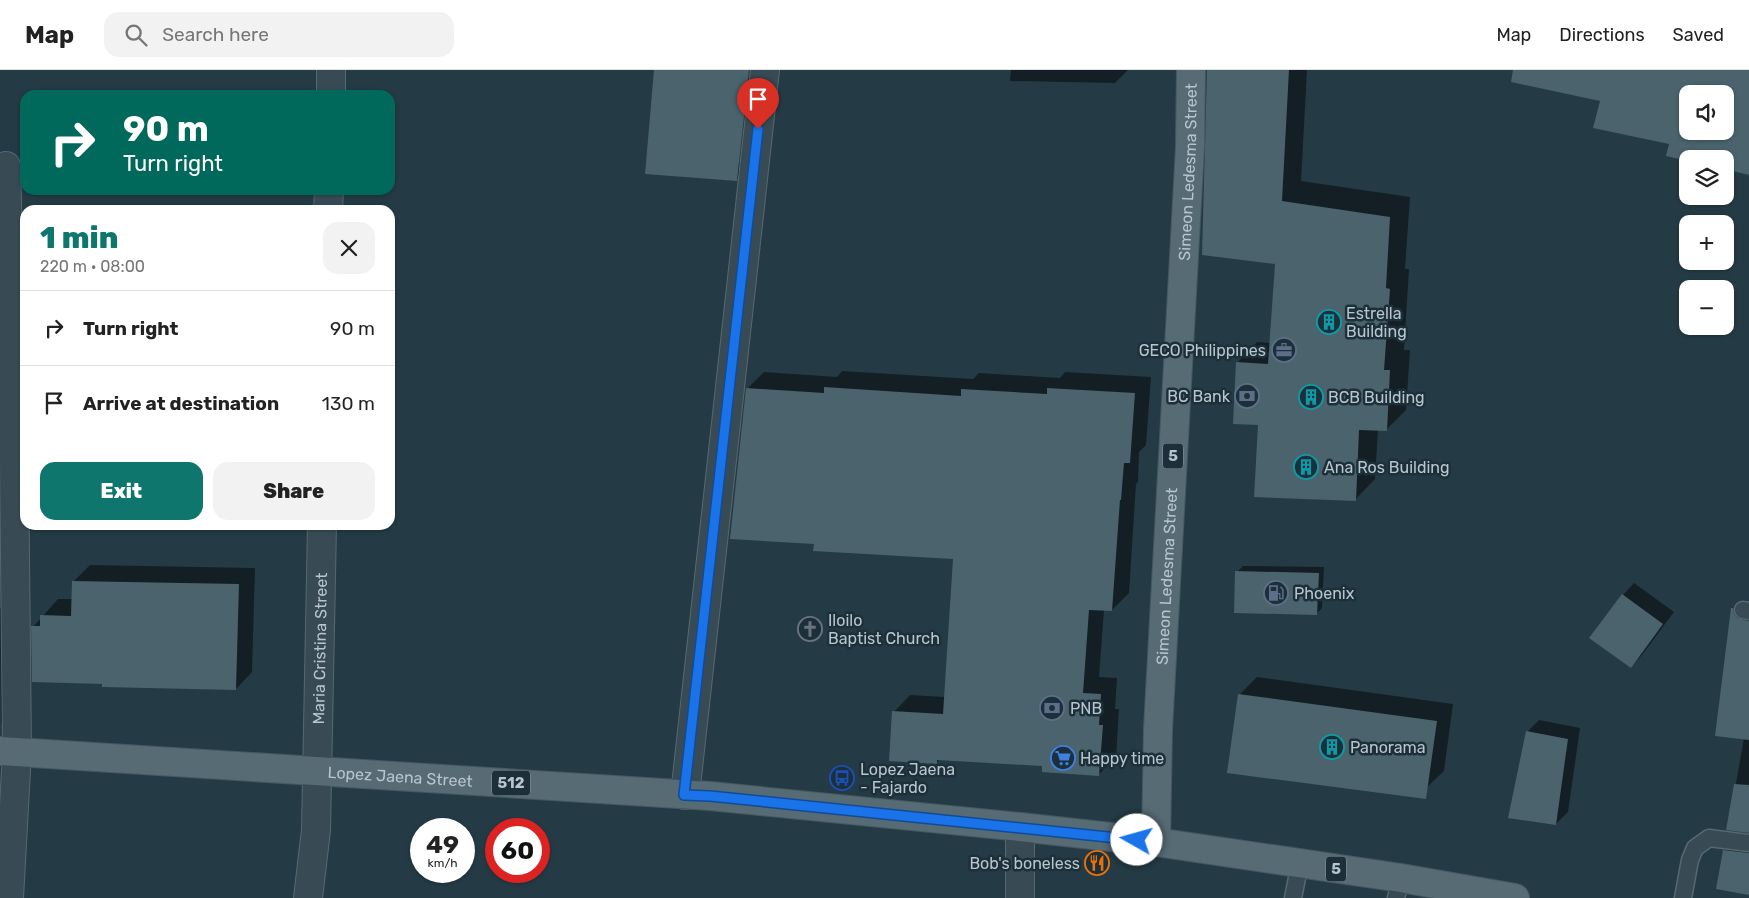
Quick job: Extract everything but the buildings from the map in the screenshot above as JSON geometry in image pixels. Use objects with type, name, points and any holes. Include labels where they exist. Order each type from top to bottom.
[{"type":"main road","name":"Simeon Ledesma Street","points":[[1156,842],[1158,730],[1190,147],[1191,70]]},
{"type":"main road","name":"Lopez Jaena Street","points":[[8,751],[710,796],[1156,842],[1300,864],[1398,888],[1515,898]]},
{"type":"street","points":[[331,70],[331,90]]},
{"type":"street","points":[[684,795],[765,70]]},
{"type":"street","points":[[6,166],[14,459],[8,751],[8,898]]},
{"type":"street","name":"Maria Cristina Street","points":[[308,898],[316,830],[322,530]]},
{"type":"street","points":[[1020,827],[1020,898]]},
{"type":"lane","points":[[1683,898],[1690,860],[1695,848],[1709,838],[1749,843]]},
{"type":"lane","points":[[1293,898],[1300,864]]},
{"type":"place","name":"Estrella Building","points":[[1329,322]]},
{"type":"place","name":"GECO Philippines","points":[[1284,350]]},
{"type":"place","name":"BC Bank","points":[[1247,396]]},
{"type":"place","name":"BCB Building","points":[[1311,397]]},
{"type":"place","name":"Ana Ros Building","points":[[1306,467]]},
{"type":"place","name":"Phoenix","points":[[1276,593]]},
{"type":"place","name":"Iloilo Baptist Church","points":[[810,629]]},
{"type":"place","name":"PNB","points":[[1052,708]]},
{"type":"place","name":"Panorama","points":[[1332,747]]},
{"type":"place","name":"Happy time","points":[[1063,758]]},
{"type":"place","name":"Lopez Jaena - Fajardo","points":[[842,778]]},
{"type":"place","name":"Bob's boneless","points":[[1097,863]]},
{"type":"route","points":[[758,129],[684,795],[710,796],[1137,840]]}]
